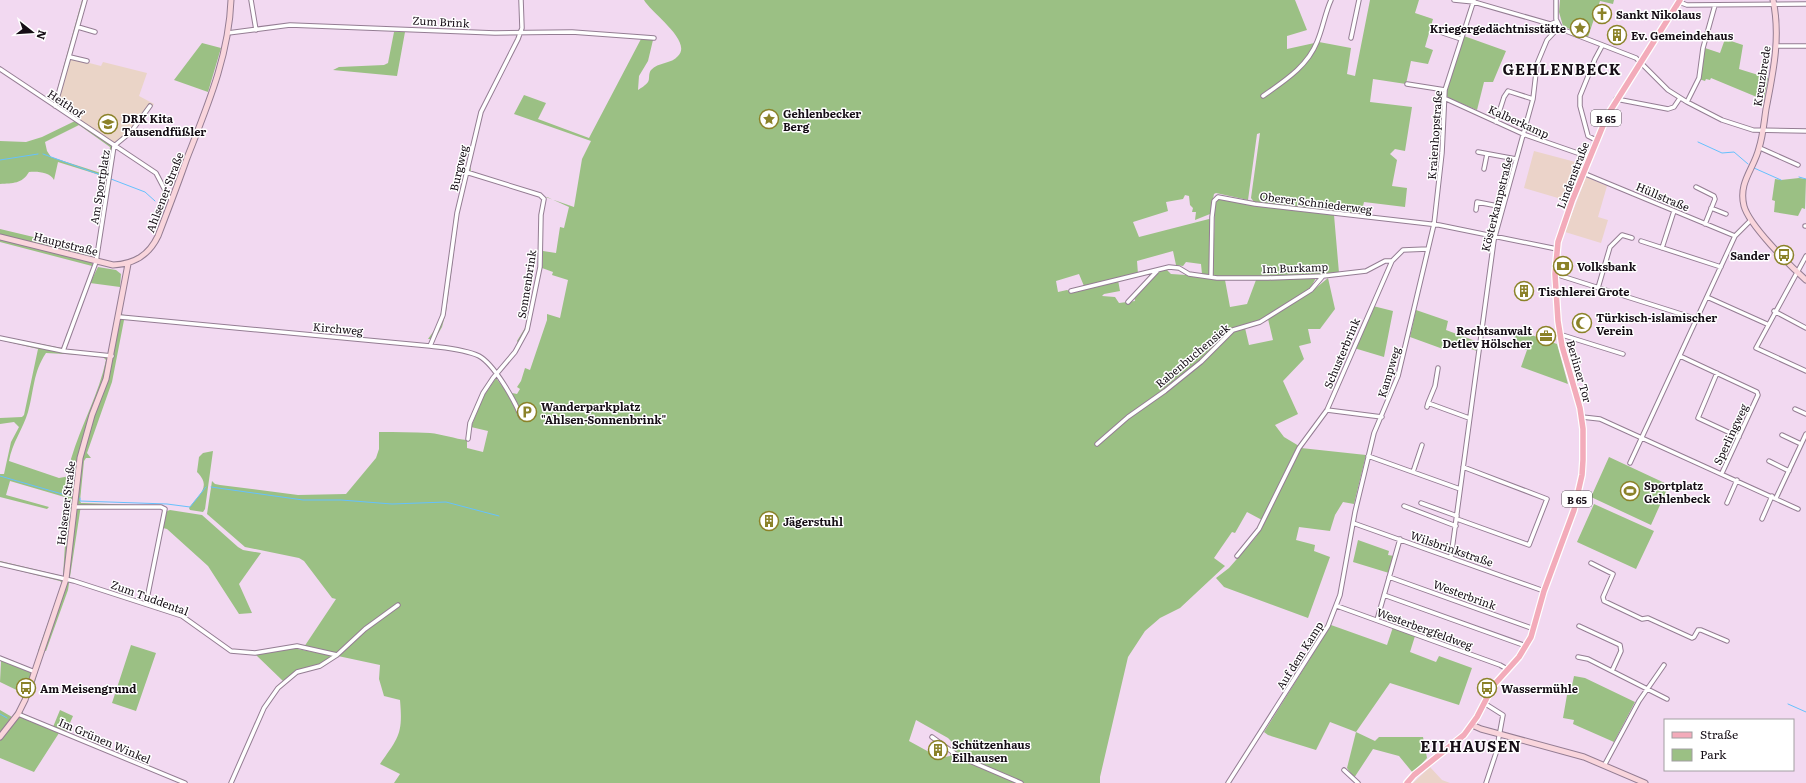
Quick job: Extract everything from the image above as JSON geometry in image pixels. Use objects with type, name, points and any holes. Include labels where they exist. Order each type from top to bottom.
[{"type":"main road","name":"Ahlsener Straße","points":[[128,264],[141,258],[151,249],[172,200],[216,80],[228,33],[231,0]]},
{"type":"main road","name":"Lindenstraße","points":[[1556,260],[1557,249],[1567,216],[1596,140],[1616,99],[1680,1]]},
{"type":"main road","name":"Kreuzbrede","points":[[1760,148],[1776,46],[1774,2]]},
{"type":"main road","points":[[1760,148],[1746,175],[1742,189],[1744,208],[1751,220],[1796,272],[1806,280]]},
{"type":"main road","name":"Hauptstraße","points":[[0,237],[96,262],[113,265],[128,264]]},
{"type":"main road","name":"Berliner Tor","points":[[1556,260],[1555,274],[1559,334],[1582,416]]},
{"type":"main road","name":"Holsener Straße","points":[[0,737],[18,714],[35,672],[66,579],[80,458],[112,356],[128,264]]},
{"type":"main road","name":"B 65","points":[[1407,783],[1414,775],[1451,746],[1472,725],[1495,683],[1526,646],[1534,629],[1544,591],[1568,528],[1579,490],[1584,442],[1582,416]]},
{"type":"main road","points":[[1472,725],[1481,730],[1563,751],[1605,764],[1645,783]]},
{"type":"street","points":[[55,106],[85,0]]},
{"type":"street","points":[[251,0],[256,30]]},
{"type":"street","name":"Burgweg","points":[[430,346],[443,315],[457,213],[481,112],[520,32],[522,22],[521,0]]},
{"type":"street","points":[[1263,96],[1296,72],[1308,59],[1317,42],[1330,0]]},
{"type":"street","points":[[1352,38],[1359,0]]},
{"type":"street","points":[[1454,0],[1474,1],[1550,24],[1556,22]]},
{"type":"street","points":[[1556,0],[1556,22],[1559,27],[1565,31],[1602,46],[1636,58],[1656,80],[1687,102],[1722,120],[1738,126],[1762,131],[1806,131]]},
{"type":"street","name":"Kraienhopstraße","points":[[1434,224],[1443,143],[1445,90],[1474,1]]},
{"type":"street","points":[[1680,1],[1687,5],[1774,2],[1806,4]]},
{"type":"street","points":[[1687,102],[1699,78],[1703,48],[1715,5]]},
{"type":"street","name":"Zum Brink","points":[[228,33],[290,25],[520,32],[572,32],[654,38]]},
{"type":"street","points":[[78,27],[95,32]]},
{"type":"street","name":"Kösterkampstraße","points":[[1451,557],[1495,236],[1533,98],[1537,64],[1547,40],[1559,27]]},
{"type":"street","points":[[1443,33],[1461,39]]},
{"type":"street","points":[[1596,140],[1588,136],[1580,100],[1595,60],[1602,46]]},
{"type":"street","points":[[1776,46],[1806,46]]},
{"type":"street","points":[[70,57],[86,61]]},
{"type":"street","name":"Heithof","points":[[0,69],[156,173],[168,196],[172,200]]},
{"type":"street","points":[[1407,84],[1445,90]]},
{"type":"street","points":[[1496,122],[1504,97],[1508,91],[1533,98]]},
{"type":"street","name":"Kalberkamp","points":[[1444,98],[1523,134],[1589,158]]},
{"type":"street","points":[[1616,99],[1668,109],[1674,106],[1680,98]]},
{"type":"street","name":"Am Sportplatz","points":[[63,351],[96,262],[114,146],[131,132],[150,106]]},
{"type":"street","points":[[1760,148],[1798,165]]},
{"type":"street","points":[[1478,152],[1516,159]]},
{"type":"street","points":[[1484,169],[1487,154]]},
{"type":"street","name":"Sonnenbrink","points":[[466,172],[540,195],[544,199],[541,215],[541,262],[527,330],[515,352],[483,393],[470,423],[468,439]]},
{"type":"street","name":"Hüllstraße","points":[[1583,173],[1735,236]]},
{"type":"street","points":[[1696,188],[1714,196],[1705,224]]},
{"type":"street","name":"Oberer Schniederweg","points":[[1211,277],[1212,217],[1214,201],[1216,198],[1222,197],[1255,204],[1434,224]]},
{"type":"street","points":[[1476,210],[1477,202],[1503,207]]},
{"type":"street","points":[[1711,208],[1726,214]]},
{"type":"street","points":[[1662,248],[1674,211]]},
{"type":"street","points":[[1630,463],[1735,236],[1751,220]]},
{"type":"street","points":[[1434,224],[1557,249]]},
{"type":"street","name":"Kampweg","points":[[1353,523],[1374,433],[1398,376],[1434,224]]},
{"type":"street","points":[[1598,288],[1610,247],[1622,235],[1632,238]]},
{"type":"street","points":[[1641,241],[1721,267]]},
{"type":"street","name":"Im Burkamp","points":[[1071,291],[1176,267],[1189,274],[1222,279],[1323,276],[1366,271],[1385,261],[1392,261],[1403,250],[1428,249]]},
{"type":"street","points":[[1806,256],[1774,311],[1756,348],[1806,371]]},
{"type":"street","name":"Schusterbrink","points":[[1237,556],[1259,529],[1299,448],[1327,410],[1392,261]]},
{"type":"street","points":[[1128,302],[1158,270]]},
{"type":"street","points":[[1555,274],[1697,319]]},
{"type":"street","name":"Rabenbuchensiek","points":[[1097,444],[1128,417],[1165,391],[1201,362],[1233,330],[1260,322],[1311,290],[1323,276]]},
{"type":"street","points":[[1707,297],[1767,324]]},
{"type":"street","points":[[1774,311],[1806,328]]},
{"type":"street","name":"Kirchweg","points":[[120,317],[430,346],[470,352],[479,356],[488,363],[516,404],[521,417]]},
{"type":"street","points":[[1559,334],[1623,354]]},
{"type":"street","points":[[0,338],[63,351],[112,356]]},
{"type":"street","name":"Sperlingweg","points":[[1680,356],[1757,392],[1758,395],[1722,473]]},
{"type":"street","points":[[1438,368],[1435,386],[1428,405],[1469,418]]},
{"type":"street","points":[[1717,373],[1698,418],[1739,437]]},
{"type":"street","points":[[1794,409],[1806,414]]},
{"type":"street","points":[[1327,410],[1382,417]]},
{"type":"street","points":[[1582,416],[1600,420],[1642,438],[1722,473],[1798,509]]},
{"type":"street","points":[[1776,498],[1806,434]]},
{"type":"street","points":[[1782,435],[1802,444]]},
{"type":"street","points":[[1413,472],[1422,445]]},
{"type":"street","points":[[1368,456],[1460,489]]},
{"type":"street","points":[[1769,461],[1789,471]]},
{"type":"street","points":[[1421,503],[1529,545],[1547,499],[1463,467]]},
{"type":"street","points":[[1727,503],[1737,480]]},
{"type":"street","points":[[1762,519],[1772,496]]},
{"type":"street","points":[[1404,506],[1456,526]]},
{"type":"street","points":[[74,507],[161,507],[165,509],[146,604]]},
{"type":"street","name":"Wilsbrinkstraße","points":[[1353,523],[1544,591]]},
{"type":"street","name":"Auf dem Kamp","points":[[1228,783],[1328,626],[1337,606],[1353,523]]},
{"type":"street","points":[[1376,620],[1400,539]]},
{"type":"street","name":"Zum Tuddental","points":[[0,564],[66,579],[182,616],[231,651],[255,653],[297,646],[338,655]]},
{"type":"street","points":[[1591,564],[1613,574],[1603,597],[1604,601],[1642,619],[1648,618],[1692,638],[1698,630],[1701,630],[1727,641]]},
{"type":"street","name":"Westerbrink","points":[[1389,577],[1534,629]]},
{"type":"street","points":[[1384,595],[1526,646]]},
{"type":"street","points":[[231,783],[264,708],[278,688],[297,672],[320,666],[338,655],[365,629],[398,606]]},
{"type":"street","name":"Westerbergfeldweg","points":[[1337,606],[1500,665],[1507,669]]},
{"type":"street","points":[[1579,626],[1620,645],[1621,651],[1612,671]]},
{"type":"street","points":[[1578,657],[1588,659],[1648,688],[1667,699]]},
{"type":"street","points":[[0,658],[35,672]]},
{"type":"street","points":[[1605,764],[1648,688],[1664,665]]},
{"type":"street","points":[[1484,703],[1503,715],[1496,753],[1486,783]]},
{"type":"street","name":"Im Grünen Winkel","points":[[18,714],[185,783]]},
{"type":"street","points":[[932,737],[958,756],[1021,783]]},
{"type":"street","points":[[1344,770],[1355,783]]},
{"type":"shaded area","points":[[70,58],[101,66],[103,62],[147,73],[139,96],[154,104],[132,134],[116,145],[57,104]]},
{"type":"shaded area","points":[[1534,151],[1583,164],[1568,201],[1524,188]]},
{"type":"shaded area","points":[[1586,177],[1607,186],[1598,217],[1608,220],[1601,243],[1565,232]]},
{"type":"shaded area","points":[[1430,767],[1442,780],[1450,783],[1413,783]]},
{"type":"green space","points":[[82,0],[85,0],[57,104],[116,145],[102,237],[98,237],[106,177],[58,162],[54,180],[50,175],[39,172],[29,172],[20,181],[0,184],[0,141],[26,142],[42,137],[75,121],[0,71],[0,67],[54,101]],"holes":[[[79,125],[110,147],[107,175],[51,157],[47,151],[45,142]]]},
{"type":"green space","points":[[644,0],[1295,0],[1307,30],[1287,36],[1287,49],[1319,42],[1351,48],[1347,74],[1355,76],[1370,0],[1419,0],[1415,13],[1433,19],[1425,47],[1433,50],[1428,64],[1411,61],[1406,84],[1373,79],[1370,102],[1412,107],[1405,151],[1395,149],[1390,154],[1397,160],[1392,186],[1407,188],[1405,207],[1364,202],[1361,215],[1254,202],[1251,198],[1260,133],[1257,134],[1248,200],[1216,193],[1214,194],[1210,214],[1195,220],[1196,212],[1192,212],[1193,208],[1190,205],[1189,196],[1185,195],[1183,199],[1166,202],[1168,211],[1133,222],[1139,237],[1209,219],[1211,220],[1209,274],[1202,274],[1201,264],[1186,262],[1183,266],[1176,265],[1173,251],[1137,261],[1138,274],[1084,286],[1079,274],[1056,281],[1058,292],[1067,290],[1072,292],[1118,280],[1120,291],[1104,294],[1102,296],[1115,297],[1119,303],[1135,301],[1134,296],[1144,284],[1152,276],[1165,268],[1171,274],[1225,280],[1230,307],[1247,304],[1256,280],[1316,278],[1310,289],[1259,321],[1241,327],[1242,330],[1245,328],[1249,345],[1273,340],[1268,319],[1311,292],[1328,278],[1335,309],[1320,329],[1308,329],[1311,343],[1299,346],[1304,359],[1283,381],[1298,414],[1275,425],[1284,437],[1299,446],[1262,520],[1247,512],[1235,533],[1232,532],[1214,558],[1225,566],[1180,608],[1160,618],[1145,631],[1128,657],[1100,777],[1100,783],[394,783],[400,774],[380,764],[392,747],[398,735],[401,721],[400,700],[384,696],[379,679],[380,665],[338,656],[366,630],[399,605],[397,603],[365,628],[337,654],[304,647],[336,599],[332,598],[304,561],[299,558],[245,547],[207,514],[212,481],[215,484],[220,485],[298,495],[346,494],[376,458],[379,449],[379,432],[439,434],[467,440],[467,448],[483,452],[488,431],[471,427],[483,397],[496,378],[509,395],[512,393],[517,394],[520,389],[517,387],[521,381],[525,368],[530,370],[547,320],[547,314],[560,318],[568,280],[552,275],[553,272],[542,268],[543,251],[556,253],[560,227],[564,228],[569,207],[552,199],[574,207],[582,159],[591,141],[514,114],[524,95],[546,103],[538,119],[589,138],[641,39],[653,40],[648,61],[639,76],[638,90],[648,82],[651,70],[654,67],[675,59],[681,50],[680,43],[676,35]],"holes":[[[916,720],[948,738],[955,745],[950,756],[940,758],[909,741]]]},
{"type":"green space","points":[[1560,0],[1614,0],[1613,4],[1600,1],[1588,37],[1563,26],[1559,12]]},
{"type":"green space","points":[[394,32],[405,32],[397,76],[333,70],[339,67],[384,65],[388,63]]},
{"type":"green space","points":[[1464,36],[1506,51],[1493,82],[1484,82],[1477,110],[1448,98],[1446,94]]},
{"type":"green space","points":[[1725,39],[1743,45],[1739,69],[1768,78],[1764,100],[1711,78],[1710,80],[1706,79],[1705,81],[1699,79],[1705,48],[1720,53]]},
{"type":"green space","points":[[202,43],[221,48],[208,92],[174,80]]},
{"type":"green space","points":[[480,111],[476,128],[479,128],[470,165],[471,171],[546,197],[543,199],[539,196],[472,175],[468,176],[459,214],[446,312],[442,327],[435,339],[428,339],[438,325],[444,300],[454,219]]},
{"type":"green space","points":[[1799,178],[1806,179],[1805,209],[1802,208],[1798,216],[1774,212],[1775,201],[1772,200],[1775,179],[1781,180]]},
{"type":"green space","points":[[1220,198],[1249,204],[1334,215],[1339,273],[1315,275],[1217,277],[1213,275],[1215,204]]},
{"type":"green space","points":[[543,199],[540,215],[539,267],[527,330],[519,344],[517,341],[528,323],[538,267],[540,214]]},
{"type":"green space","points":[[0,229],[63,244],[75,251],[94,257],[92,266],[0,242]]},
{"type":"green space","points":[[98,267],[116,270],[121,274],[120,287],[90,283]]},
{"type":"green space","points":[[1373,306],[1393,311],[1384,357],[1354,348]]},
{"type":"green space","points":[[1416,310],[1448,321],[1446,330],[1478,342],[1477,351],[1445,340],[1443,349],[1410,337]]},
{"type":"green space","points":[[118,314],[125,315],[112,382],[87,453],[91,458],[86,458],[84,461],[80,501],[81,503],[136,505],[81,505],[68,590],[44,653],[38,651],[62,583],[60,581],[0,566],[0,561],[63,576],[68,498],[10,481],[6,495],[49,507],[47,509],[0,497],[0,474],[4,474],[11,442],[19,427],[14,422],[0,424],[0,418],[22,417],[24,415],[38,349],[0,340],[0,336],[62,348],[67,333],[70,334],[66,349],[110,354]],"holes":[[[46,353],[102,356],[106,360],[103,373],[71,459],[70,476],[59,478],[9,461],[10,454],[28,412],[34,382]]]},
{"type":"green space","points":[[1517,330],[1557,344],[1568,384],[1521,367],[1527,350],[1512,345]]},
{"type":"green space","points":[[1301,448],[1366,455],[1354,504],[1343,502],[1335,515],[1330,531],[1299,527],[1296,540],[1315,545],[1314,551],[1330,557],[1308,618],[1224,587],[1216,578],[1229,568],[1256,537]]},
{"type":"green space","points":[[213,451],[205,509],[203,512],[190,510],[189,508],[200,494],[204,486],[201,477],[197,472],[199,457],[203,453]]},
{"type":"green space","name":"Sportplatz Gehlenbeck","points":[[1609,457],[1669,485],[1651,525],[1591,497]]},
{"type":"green space","name":"Sportplatz Gehlenbeck","points":[[1594,504],[1654,531],[1636,569],[1577,542]]},
{"type":"green space","points":[[170,510],[202,515],[238,547],[243,550],[261,553],[239,584],[252,613],[239,614],[208,566],[167,529],[163,528],[167,511]]},
{"type":"green space","points":[[1358,540],[1389,551],[1388,555],[1394,556],[1389,573],[1353,562]]},
{"type":"green space","points":[[1331,625],[1387,645],[1393,627],[1415,636],[1410,652],[1436,662],[1439,656],[1472,668],[1459,705],[1390,683],[1356,732],[1330,722],[1316,750],[1268,735],[1264,732]]},
{"type":"green space","points":[[131,645],[156,653],[136,711],[112,703]]},
{"type":"green space","points":[[292,648],[335,656],[319,665],[296,671],[283,681],[256,655]]},
{"type":"green space","points":[[0,656],[14,661],[13,665],[37,674],[31,697],[0,682]]},
{"type":"green space","points":[[1574,676],[1585,678],[1635,702],[1614,742],[1573,724],[1574,720],[1563,718],[1567,695],[1570,695]]},
{"type":"green space","points":[[18,709],[23,712],[21,717],[59,733],[34,772],[0,758],[0,710],[12,717]]},
{"type":"green space","points":[[60,710],[73,716],[66,732],[53,727]]},
{"type":"green space","points":[[1356,732],[1375,741],[1379,737],[1423,737],[1427,758],[1413,773],[1399,756],[1373,749],[1354,778],[1347,768]]},
{"type":"waterway","points":[[1698,142],[1722,153],[1734,152],[1748,164]]},
{"type":"waterway","points":[[0,160],[38,154]]},
{"type":"waterway","points":[[43,154],[106,177]]},
{"type":"waterway","points":[[1754,168],[1781,180]]},
{"type":"waterway","points":[[1799,177],[1806,179]]},
{"type":"waterway","points":[[111,179],[145,192],[155,201]]},
{"type":"waterway","points":[[0,476],[69,496]]},
{"type":"waterway","points":[[80,498],[80,501],[167,504],[190,507],[206,487]]},
{"type":"waterway","points":[[211,487],[303,500],[341,500],[392,504],[446,502],[499,516]]},
{"type":"waterway","points":[[1788,704],[1806,712]]},
{"type":"waterway","points":[[0,714],[7,718]]},
{"type":"place","name":"Sankt Nikolaus","points":[[1602,14]]},
{"type":"place","name":"Kriegergedächtnisstätte","points":[[1580,28]]},
{"type":"place","name":"Ev. Gemeindehaus","points":[[1617,35]]},
{"type":"place","name":"Gehlenbecker Berg","points":[[769,119]]},
{"type":"place","name":"DRK Kita Tausendfüßler","points":[[108,124]]},
{"type":"place","name":"Sander","points":[[1784,255]]},
{"type":"place","name":"Volksbank","points":[[1563,266]]},
{"type":"place","name":"Tischlerei Grote","points":[[1524,291]]},
{"type":"place","name":"Türkisch-islamischer Verein","points":[[1582,323]]},
{"type":"place","name":"Rechtsanwalt Detlev Hölscher","points":[[1546,336]]},
{"type":"place","name":"Wanderparkplatz \"Ahlsen-Sonnenbrink\"","points":[[527,412]]},
{"type":"place","name":"Sportplatz Gehlenbeck","points":[[1630,491]]},
{"type":"place","name":"Jägerstuhl","points":[[769,521]]},
{"type":"place","name":"Am Meisengrund","points":[[26,688]]},
{"type":"place","name":"Wassermühle","points":[[1487,688]]},
{"type":"place","name":"Schützenhaus Eilhausen","points":[[938,750]]},
{"type":"district","name":"GEHLENBECK","points":[[1562,68]]},
{"type":"district","name":"EILHAUSEN","points":[[1471,745]]}]
